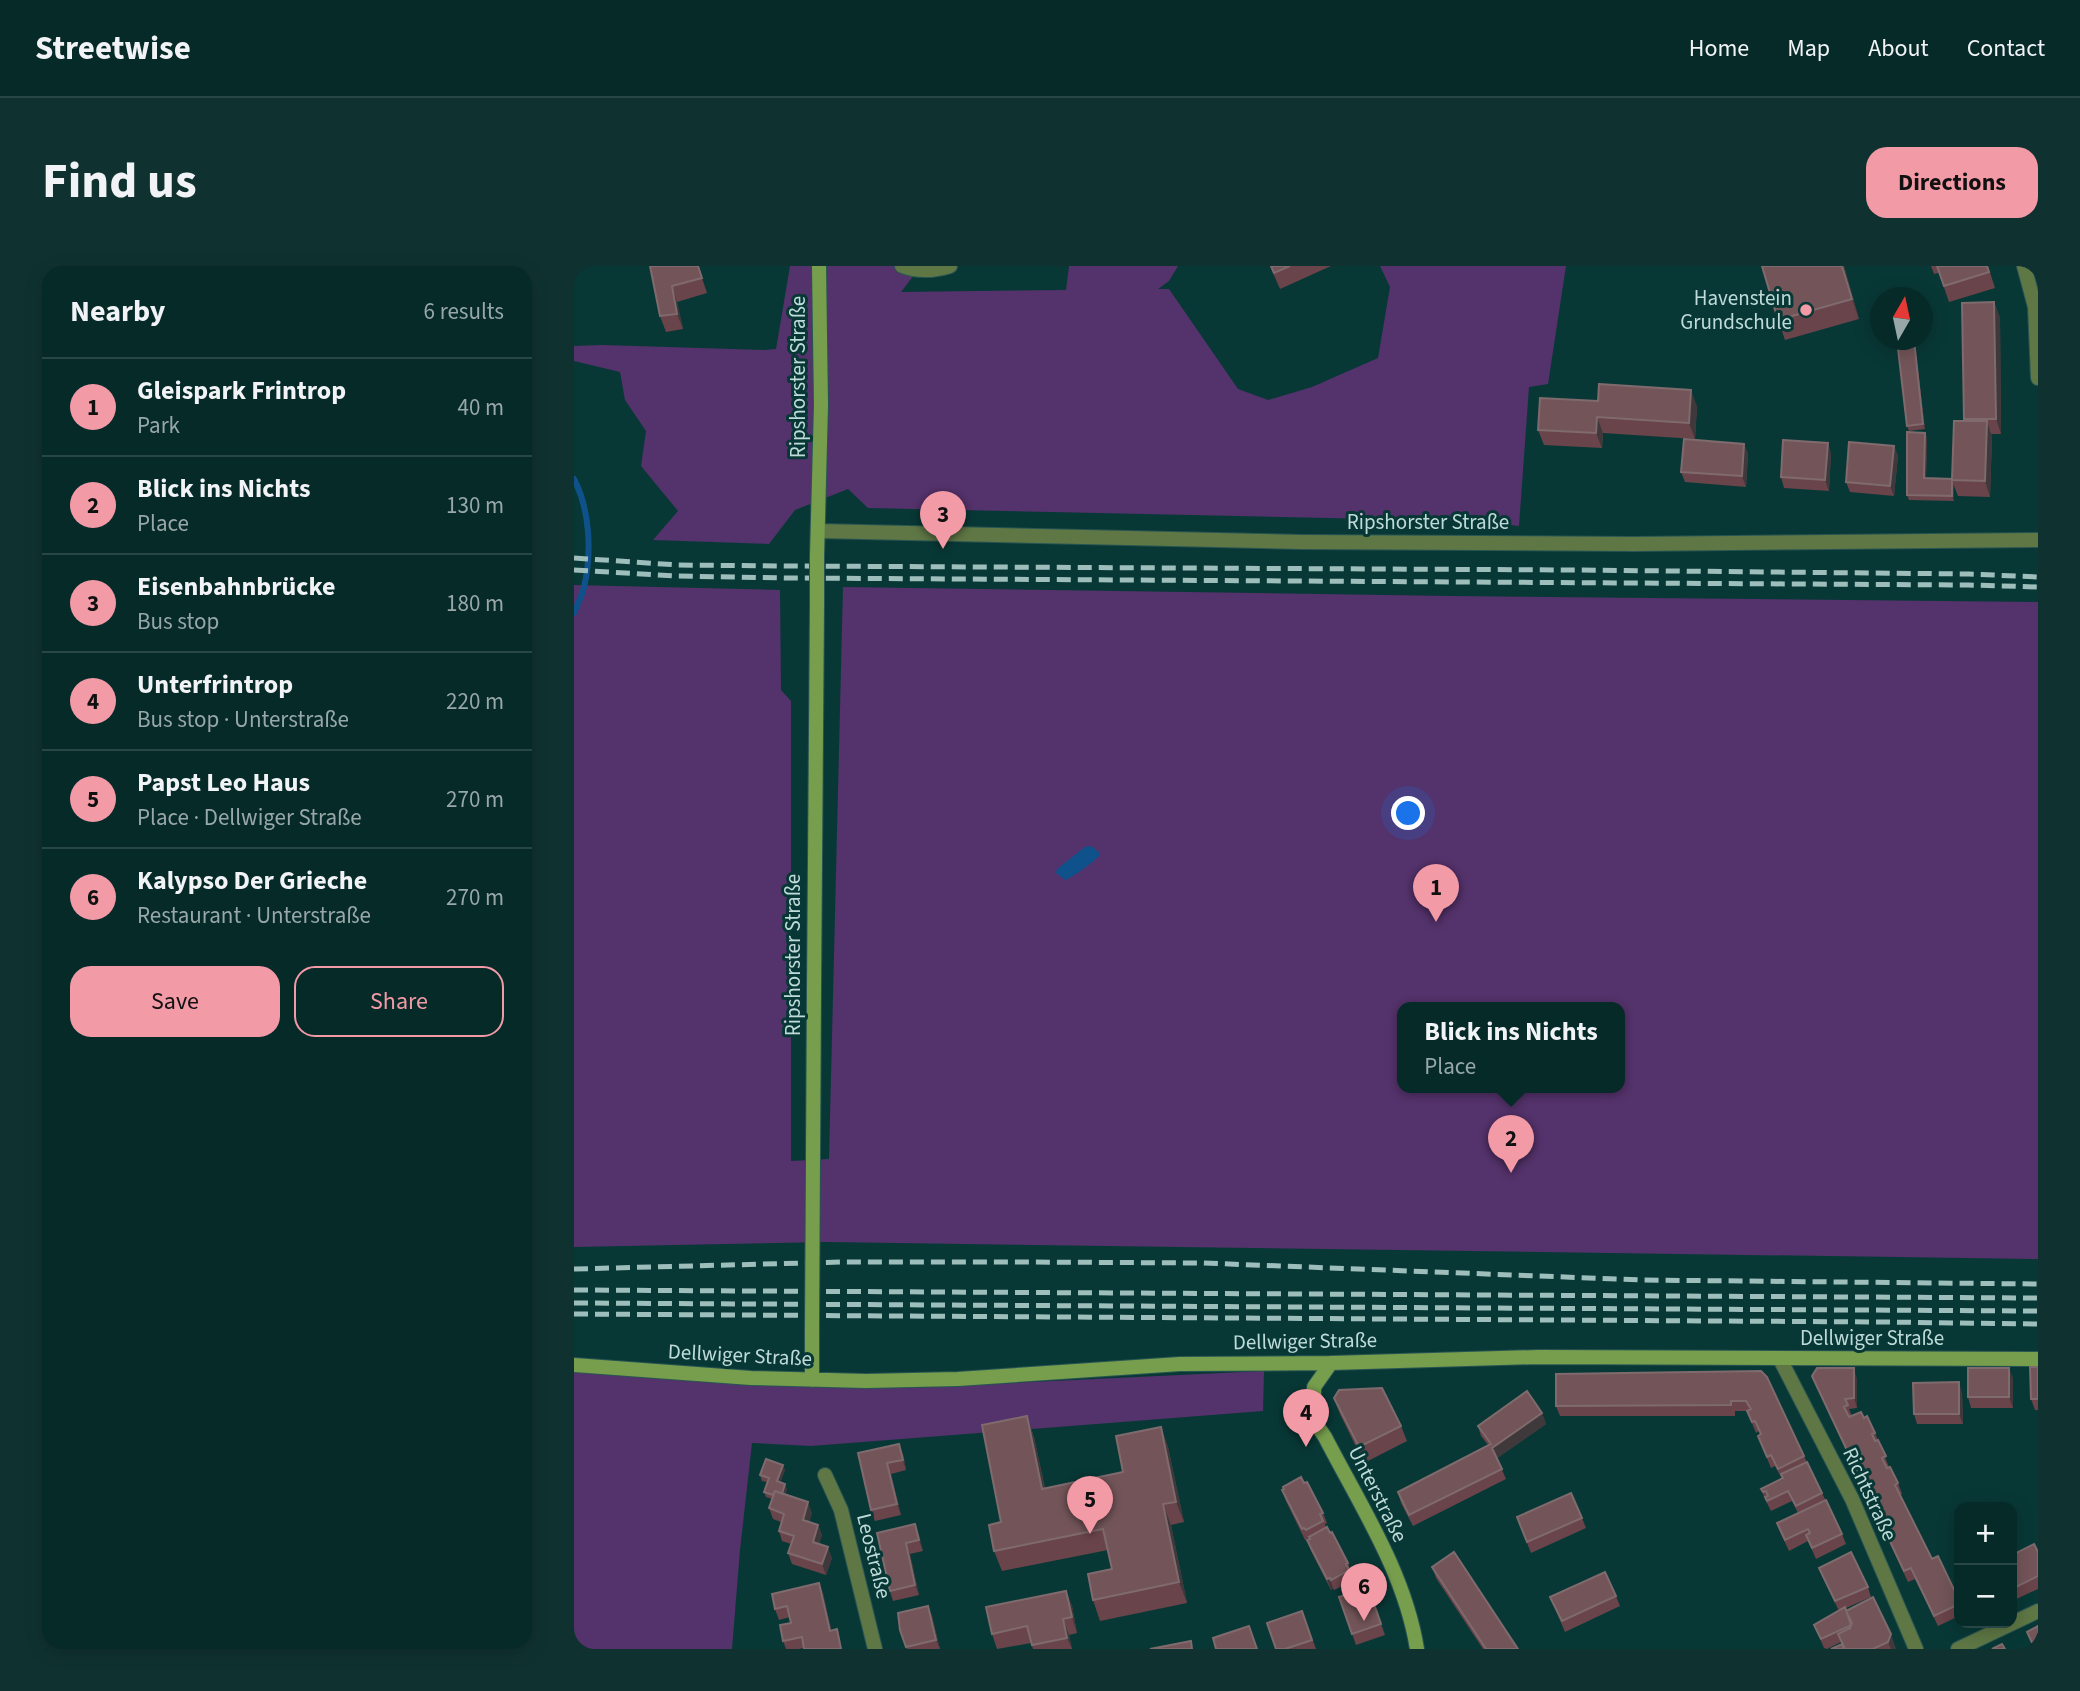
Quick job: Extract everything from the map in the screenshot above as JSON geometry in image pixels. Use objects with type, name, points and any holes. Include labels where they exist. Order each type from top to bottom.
[{"type":"main road","name":"Ripshorster Straße","points":[[811,1380],[816,650],[821,405],[819,266]]},
{"type":"main road","name":"Dellwiger Straße","points":[[574,1365],[811,1380],[958,1378],[1180,1364],[1538,1357],[2038,1359]]},
{"type":"main road","name":"Unterstraße","points":[[1331,1363],[1314,1387],[1314,1421],[1325,1437],[1391,1568],[1407,1605],[1417,1649]]},
{"type":"street","points":[[902,266],[931,271],[950,266]]},
{"type":"street","points":[[2024,266],[2035,307],[2038,378]]},
{"type":"street","name":"Ripshorster Straße","points":[[818,531],[1301,542],[1634,544],[2038,540]]},
{"type":"street","name":"Richtstraße","points":[[1780,1359],[1852,1499],[1916,1649]]},
{"type":"street","name":"Leostraße","points":[[825,1475],[841,1510],[875,1649]]},
{"type":"street","points":[[1958,1649],[2038,1611]]},
{"type":"shaded area","points":[[790,266],[921,266],[901,292],[1066,290],[1069,266],[1178,266],[1169,281],[1158,289],[1169,289],[1238,389],[1268,400],[1312,387],[1378,358],[1390,287],[1380,266],[1566,266],[1548,384],[1529,387],[1519,526],[1473,521],[868,508],[848,489],[795,510],[769,544],[653,540],[678,511],[641,466],[646,431],[625,400],[620,372],[574,361],[574,346],[776,349]]},
{"type":"shaded area","points":[[574,585],[780,590],[781,690],[791,701],[791,1161],[829,1159],[843,587],[2038,602],[2038,1259],[827,1242],[574,1247]]},
{"type":"shaded area","points":[[1264,1371],[1263,1411],[811,1446],[752,1443],[732,1649],[574,1649],[574,1372],[709,1381],[907,1388]]},
{"type":"water","points":[[1091,846],[1100,855],[1089,865],[1065,880],[1056,873],[1057,869],[1085,847]]},
{"type":"building","points":[[650,266],[698,266],[702,278],[672,286],[677,314],[660,316]]},
{"type":"building","points":[[1271,266],[1290,266],[1274,273]]},
{"type":"building","points":[[1762,266],[1842,266],[1852,299],[1778,320]]},
{"type":"building","points":[[1937,266],[1987,266],[1989,272],[1944,286]]},
{"type":"building","points":[[1994,302],[1996,419],[1964,419],[1962,303]]},
{"type":"building","points":[[1898,350],[1915,350],[1923,424],[1907,426]]},
{"type":"building","points":[[1599,384],[1691,390],[1689,423],[1597,417],[1596,433],[1538,430],[1540,398],[1598,401]]},
{"type":"building","points":[[1954,421],[1987,421],[1985,481],[1952,480]]},
{"type":"building","points":[[1907,432],[1925,433],[1924,478],[1952,479],[1952,496],[1907,495]]},
{"type":"building","points":[[1684,439],[1744,444],[1742,476],[1681,472]]},
{"type":"building","points":[[1783,440],[1828,443],[1825,480],[1781,477]]},
{"type":"building","points":[[1849,442],[1894,446],[1890,486],[1846,482]]},
{"type":"building","points":[[2030,1367],[2038,1367],[2038,1399],[2031,1399]]},
{"type":"building","points":[[1817,1368],[1854,1368],[1854,1398],[1845,1399],[1848,1405],[1844,1407],[1849,1417],[1861,1412],[1864,1418],[1867,1416],[1875,1433],[1872,1434],[1875,1441],[1878,1440],[1886,1456],[1882,1458],[1898,1483],[1895,1485],[1932,1559],[1938,1556],[1954,1590],[1954,1606],[1934,1616],[1911,1568],[1904,1571],[1812,1376]]},
{"type":"building","points":[[1968,1368],[2009,1368],[2009,1397],[1968,1397]]},
{"type":"building","points":[[1761,1371],[1767,1377],[1804,1456],[1778,1469],[1771,1455],[1767,1457],[1758,1436],[1761,1434],[1747,1411],[1751,1409],[1746,1401],[1731,1401],[1731,1405],[1556,1406],[1556,1374]]},
{"type":"building","points":[[1959,1382],[1959,1414],[1914,1414],[1913,1383]]},
{"type":"building","points":[[1382,1388],[1401,1426],[1359,1447],[1334,1398],[1339,1390]]},
{"type":"building","points":[[1527,1391],[1542,1413],[1492,1448],[1502,1469],[1409,1515],[1398,1492],[1491,1444],[1478,1426]]},
{"type":"building","points":[[1027,1416],[1042,1489],[1123,1472],[1116,1436],[1161,1427],[1176,1502],[1163,1504],[1179,1582],[1093,1600],[1088,1574],[1112,1569],[1103,1529],[994,1551],[989,1525],[1001,1522],[982,1425]]},
{"type":"building","points":[[899,1444],[903,1460],[887,1463],[897,1504],[871,1510],[858,1453]]},
{"type":"building","points":[[766,1459],[783,1465],[777,1481],[785,1484],[782,1494],[775,1491],[773,1495],[764,1492],[769,1478],[760,1475]]},
{"type":"building","points":[[1807,1462],[1822,1493],[1796,1506],[1788,1491],[1767,1501],[1766,1491],[1761,1489],[1783,1478],[1781,1474]]},
{"type":"building","points":[[1301,1477],[1304,1483],[1307,1482],[1323,1513],[1320,1514],[1323,1521],[1306,1530],[1302,1529],[1282,1490]]},
{"type":"building","points":[[775,1491],[808,1502],[803,1520],[818,1525],[813,1542],[828,1547],[822,1564],[788,1553],[794,1536],[779,1531],[784,1514],[769,1508]]},
{"type":"building","points":[[1571,1493],[1582,1518],[1527,1542],[1517,1517]]},
{"type":"building","points":[[1826,1500],[1842,1534],[1812,1548],[1806,1535],[1810,1533],[1808,1529],[1785,1540],[1777,1523]]},
{"type":"building","points":[[915,1524],[919,1540],[906,1543],[915,1585],[890,1591],[877,1533]]},
{"type":"building","points":[[1327,1527],[1348,1563],[1346,1564],[1349,1570],[1331,1580],[1327,1579],[1307,1540]]},
{"type":"building","points":[[2034,1544],[2038,1552],[2038,1576],[2017,1586],[2017,1565],[2017,1552]]},
{"type":"building","points":[[1454,1552],[1518,1649],[1486,1649],[1432,1567]]},
{"type":"building","points":[[1851,1552],[1868,1587],[1835,1601],[1819,1568]]},
{"type":"building","points":[[1605,1572],[1616,1596],[1562,1621],[1550,1597]]},
{"type":"building","points":[[1362,1577],[1381,1624],[1352,1634],[1339,1597],[1349,1594],[1345,1583]]},
{"type":"building","points":[[819,1583],[830,1631],[837,1629],[841,1649],[804,1649],[802,1637],[783,1641],[780,1625],[791,1623],[787,1606],[775,1609],[772,1594]]},
{"type":"building","points":[[1066,1591],[1072,1617],[1063,1619],[1067,1638],[1032,1645],[1027,1626],[992,1634],[986,1607]]},
{"type":"building","points":[[1873,1597],[1891,1634],[1888,1642],[1873,1649],[1845,1649],[1838,1634],[1850,1628],[1852,1623],[1846,1611]]},
{"type":"building","points":[[928,1606],[936,1640],[906,1647],[898,1613]]},
{"type":"building","points":[[1845,1607],[1850,1628],[1849,1626],[1821,1639],[1814,1625]]},
{"type":"building","points":[[1302,1611],[1312,1640],[1285,1649],[1276,1649],[1267,1623]]},
{"type":"building","points":[[1249,1626],[1257,1649],[1216,1649],[1213,1638]]},
{"type":"building","points":[[2038,1626],[2038,1649],[2035,1649],[2027,1632]]},
{"type":"building","points":[[1191,1641],[1192,1649],[1150,1649]]},
{"type":"building","points":[[1842,1644],[1844,1649],[1831,1649]]},
{"type":"building","points":[[2002,1644],[2005,1649],[1992,1649]]},
{"type":"waterway","points":[[574,479],[583,504],[589,546],[587,574],[574,613]]},
{"type":"railway","points":[[574,558],[678,565],[1574,570],[2038,577]]},
{"type":"railway","points":[[574,570],[676,576],[790,578],[2038,587]]},
{"type":"railway","points":[[574,1269],[844,1262],[1203,1263],[1642,1280],[2038,1284]]},
{"type":"railway","points":[[574,1290],[2038,1298]]},
{"type":"railway","points":[[574,1303],[2038,1311]]},
{"type":"railway","points":[[574,1314],[2038,1324]]},
{"type":"place","name":"Havenstein Grundschule","points":[[1806,310]]},
{"type":"place","name":"Eisenbahnbrücke","points":[[943,549]]},
{"type":"place","name":"Gleispark Frintrop","points":[[1436,922]]},
{"type":"place","name":"Blick ins Nichts","points":[[1511,1173]]},
{"type":"place","name":"Unterfrintrop","points":[[1306,1447]]},
{"type":"place","name":"Papst Leo Haus","points":[[1090,1534]]},
{"type":"place","name":"Kalypso Der Grieche","points":[[1364,1621]]}]
